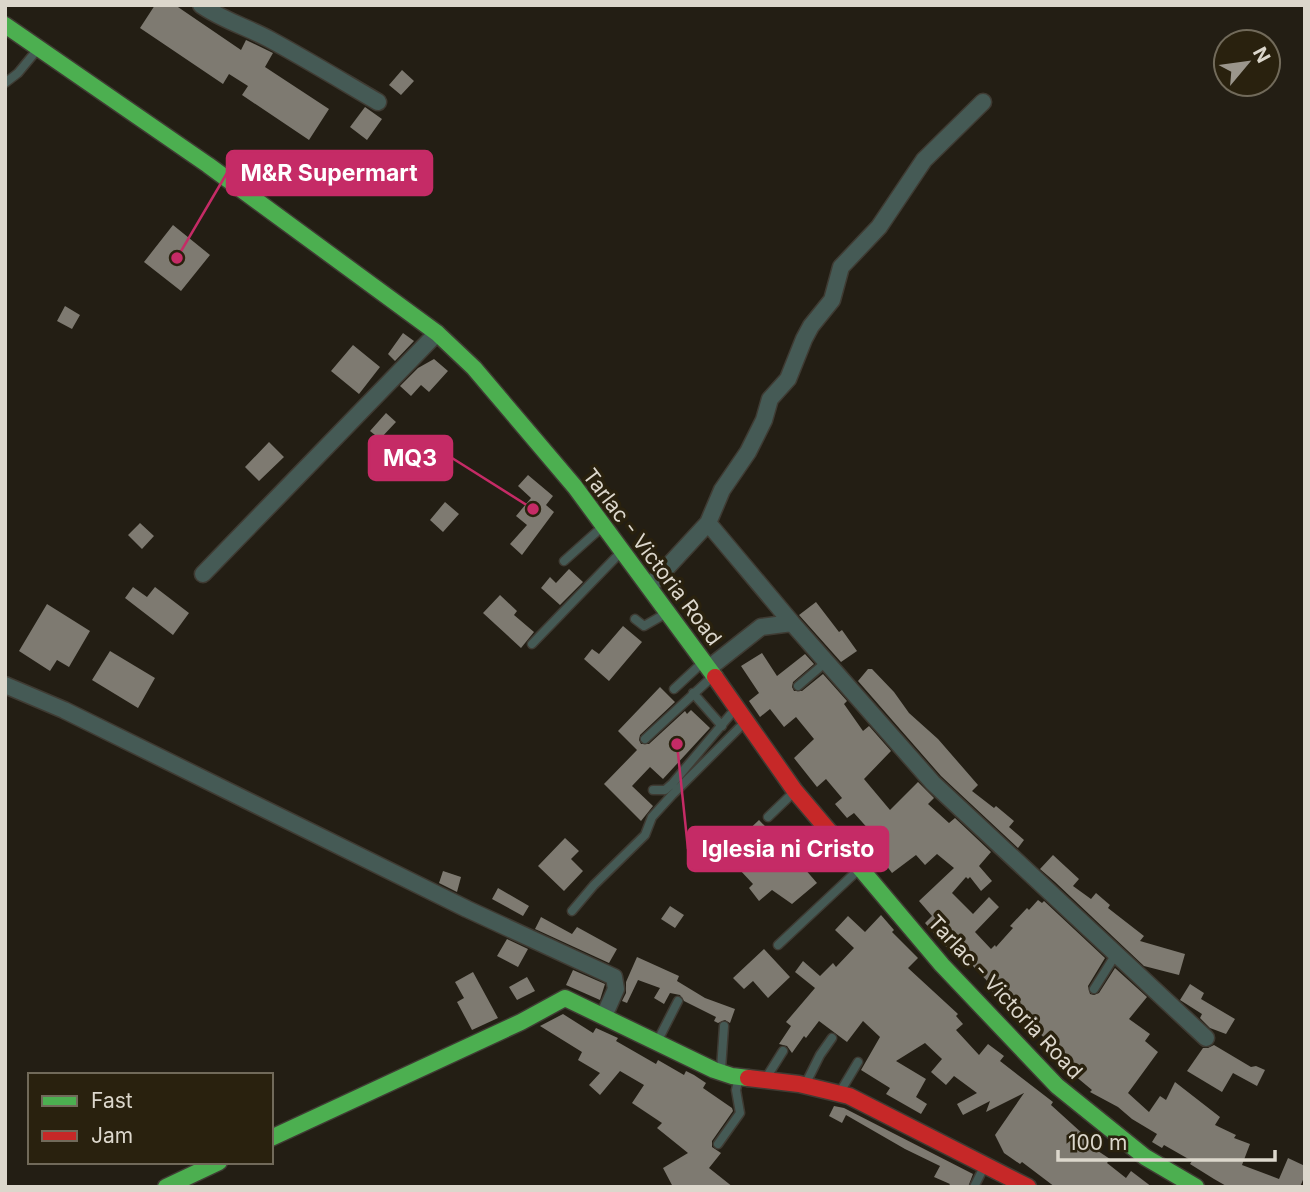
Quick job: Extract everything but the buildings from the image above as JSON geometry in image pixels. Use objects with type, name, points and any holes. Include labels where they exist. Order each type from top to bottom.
[{"type":"main road","name":"Tarlac - Victoria Road","points":[[5,25],[208,165],[437,334],[474,368],[575,487],[709,668],[795,791],[831,833],[865,863],[942,965],[1023,1052],[1101,1124],[1145,1157],[1191,1185]]},
{"type":"main road","points":[[273,1137],[521,1022],[559,1000],[569,999],[721,1072],[840,1092],[1028,1187]]},
{"type":"main road","points":[[166,1187],[215,1164]]},
{"type":"street","points":[[201,5],[217,16],[270,40],[378,102]]},
{"type":"street","points":[[649,587],[708,523],[722,490],[748,452],[764,420],[770,399],[788,379],[804,340],[832,300],[841,267],[879,227],[924,160],[983,102]]},
{"type":"street","points":[[203,574],[437,334]]},
{"type":"street","points":[[708,523],[933,783],[1206,1038]]},
{"type":"street","points":[[709,668],[761,626],[792,623]]},
{"type":"street","points":[[5,685],[74,714],[416,884],[614,977],[616,989],[604,1016]]},
{"type":"lane","points":[[5,83],[39,48]]},
{"type":"lane","points":[[564,561],[604,526]]},
{"type":"lane","points":[[531,644],[622,551]]},
{"type":"lane","points":[[635,619],[644,626],[668,612]]},
{"type":"lane","points":[[797,686],[826,662]]},
{"type":"lane","points":[[674,689],[709,668]]},
{"type":"lane","points":[[645,739],[693,694],[709,668]]},
{"type":"lane","points":[[693,694],[722,726]]},
{"type":"lane","points":[[653,790],[665,790],[722,726],[741,715]]},
{"type":"lane","points":[[572,911],[594,885],[645,835],[652,817],[741,715]]},
{"type":"lane","points":[[768,817],[795,791]]},
{"type":"lane","points":[[804,856],[831,833]]},
{"type":"lane","points":[[778,945],[865,863]]},
{"type":"lane","points":[[1094,989],[1116,954]]},
{"type":"lane","points":[[657,1042],[678,1001]]},
{"type":"lane","points":[[721,1072],[724,1026]]},
{"type":"lane","points":[[805,1085],[832,1038]]},
{"type":"lane","points":[[764,1081],[783,1051]]},
{"type":"lane","points":[[840,1092],[858,1062]]},
{"type":"lane","points":[[718,1144],[740,1113],[736,1090],[739,1077]]},
{"type":"lane","points":[[974,1187],[985,1164]]},
{"type":"traffic: fast","points":[[5,25],[208,165],[437,333],[474,368],[575,487],[715,677]]},
{"type":"traffic: fast","points":[[839,843],[942,965],[1057,1086],[1145,1157],[1196,1187]]},
{"type":"traffic: fast","points":[[273,1137],[521,1022],[565,998],[714,1070],[748,1078]]},
{"type":"traffic: fast","points":[[166,1187],[215,1164]]},
{"type":"traffic: jam","points":[[715,677],[795,791],[839,843]]},
{"type":"traffic: jam","points":[[748,1078],[799,1084],[849,1096],[1028,1187]]},
{"type":"place","name":"M&R Supermart","points":[[177,258]]},
{"type":"place","name":"MQ3","points":[[533,509]]},
{"type":"place","name":"Iglesia ni Cristo","points":[[677,744]]}]
